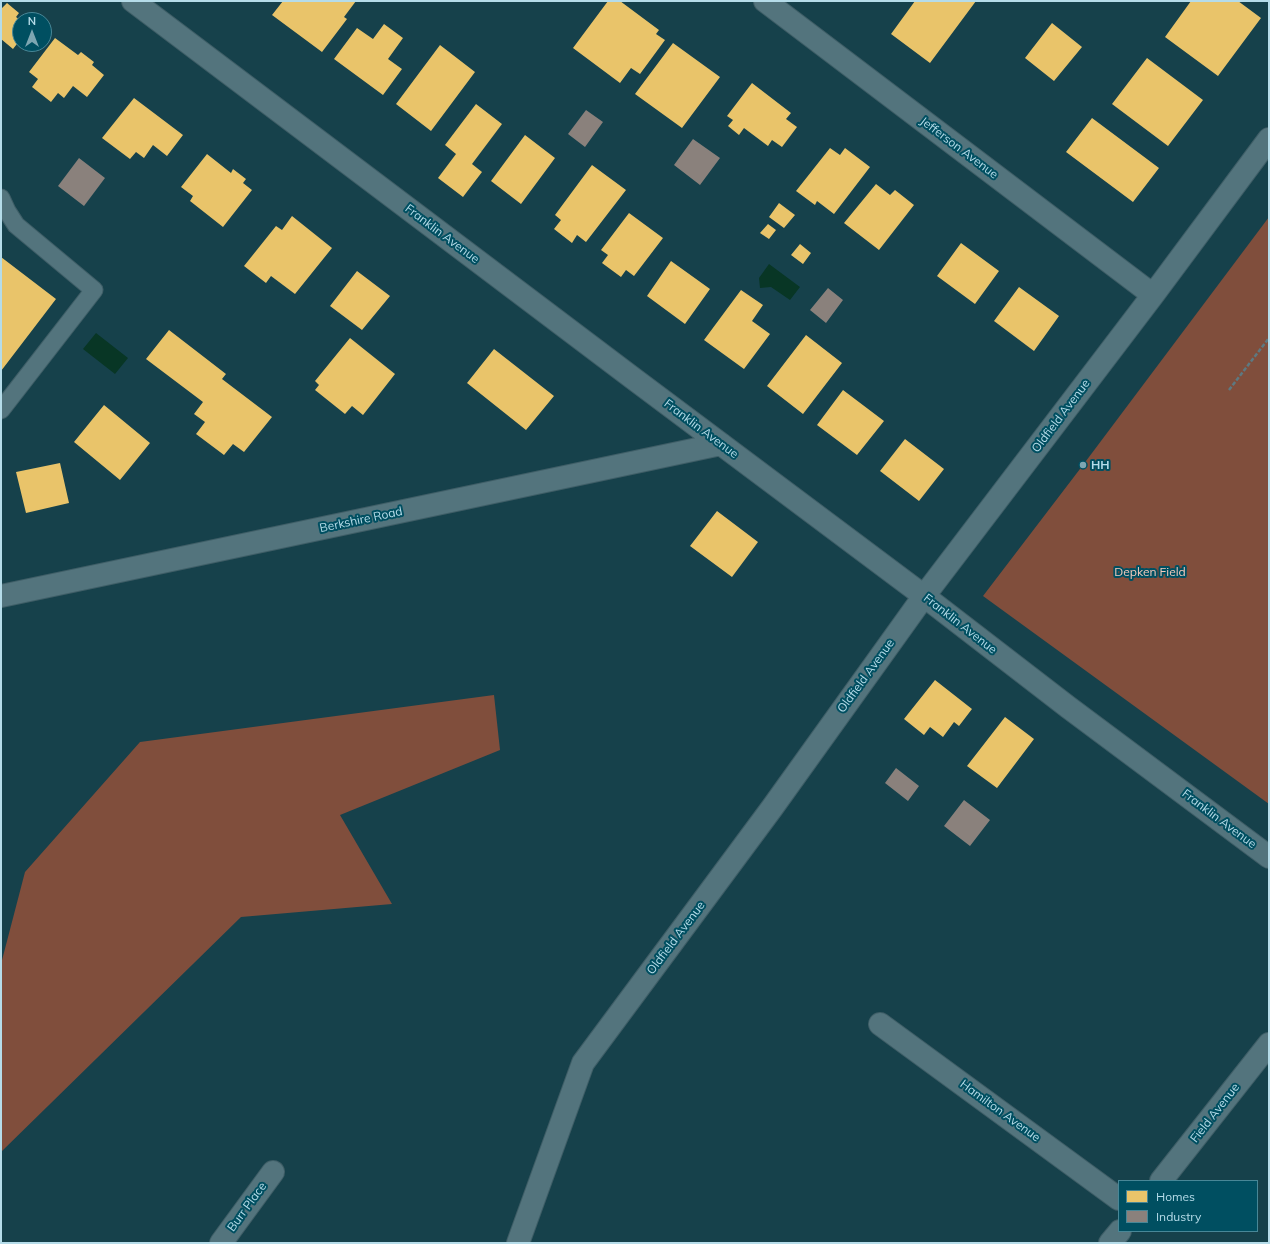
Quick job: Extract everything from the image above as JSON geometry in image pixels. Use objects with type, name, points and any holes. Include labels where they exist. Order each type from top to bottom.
[{"type":"street","name":"Franklin Avenue","points":[[134,1],[924,596],[1068,707],[1269,856]]},
{"type":"street","name":"Jefferson Avenue","points":[[765,1],[1153,295]]},
{"type":"street","name":"Oldfield Avenue","points":[[518,1243],[583,1063],[777,802],[924,596],[1153,295],[1269,139]]},
{"type":"street","name":"Berkshire Road","points":[[1,596],[721,444]]},
{"type":"street","name":"Hamilton Avenue","points":[[880,1024],[1118,1198]]},
{"type":"street","name":"Field Avenue","points":[[1162,1180],[1269,1044]]},
{"type":"street","name":"Burr Place","points":[[221,1243],[273,1172]]},
{"type":"street","points":[[1110,1243],[1119,1232]]},
{"type":"lane","points":[[1,198],[7,212],[16,225],[94,290],[1,410]]},
{"type":"path","points":[[1229,390],[1269,338]]},
{"type":"green space","name":"Depken Field","points":[[1269,217],[1269,804],[983,596]]},
{"type":"green space","points":[[494,695],[500,750],[340,815],[392,904],[241,917],[1,1152],[1,964],[25,872],[140,742]]},
{"type":"shaded area","points":[[769,264],[800,287],[790,300],[771,287],[760,288],[759,278]]},
{"type":"shaded area","points":[[96,333],[128,358],[115,374],[83,349]]},
{"type":"building: Homes","points":[[283,1],[356,1],[344,17],[347,19],[322,52],[272,15]]},
{"type":"building: Homes","points":[[608,1],[620,1],[659,30],[656,34],[665,40],[640,74],[631,68],[620,83],[573,48]]},
{"type":"building: Homes","points":[[915,1],[976,1],[930,63],[891,34]]},
{"type":"building: Homes","points":[[1191,1],[1238,1],[1261,18],[1218,76],[1165,37]]},
{"type":"building: Homes","points":[[7,3],[18,12],[12,12],[12,48],[1,39],[1,7],[2,8]]},
{"type":"building: Homes","points":[[1052,23],[1082,47],[1054,81],[1025,58]]},
{"type":"building: Homes","points":[[384,24],[403,38],[388,59],[402,69],[383,95],[334,59],[357,28],[373,39]]},
{"type":"building: Homes","points":[[55,38],[78,55],[81,52],[94,62],[92,65],[104,75],[87,97],[73,86],[64,98],[58,93],[51,102],[32,87],[38,79],[29,72],[44,52],[52,52],[52,42]]},
{"type":"building: Homes","points":[[673,43],[720,77],[682,128],[635,94]]},
{"type":"building: Homes","points":[[440,45],[475,72],[431,131],[396,104]]},
{"type":"building: Homes","points":[[1147,58],[1203,100],[1168,146],[1112,104]]},
{"type":"building: Homes","points":[[752,83],[791,113],[786,119],[797,127],[782,147],[772,140],[768,146],[744,128],[739,135],[728,126],[733,120],[727,116]]},
{"type":"building: Homes","points":[[134,98],[183,135],[167,156],[153,145],[144,158],[136,152],[130,159],[102,138]]},
{"type":"building: Homes","points":[[476,104],[502,124],[472,164],[482,172],[463,197],[438,178],[456,154],[445,145]]},
{"type":"building: Homes","points":[[1092,118],[1159,168],[1133,202],[1066,152]]},
{"type":"building: Homes","points":[[525,135],[555,158],[521,204],[491,181]]},
{"type":"building: Homes","points":[[830,148],[840,155],[845,148],[870,167],[834,214],[817,201],[815,205],[796,191]]},
{"type":"building: Homes","points":[[207,154],[231,173],[233,169],[246,179],[243,183],[252,190],[223,227],[190,201],[193,196],[181,187]]},
{"type":"building: Homes","points":[[592,165],[626,190],[586,242],[577,235],[572,243],[554,229],[561,220],[555,215]]},
{"type":"building: Homes","points":[[876,184],[890,195],[895,190],[914,205],[879,250],[844,223]]},
{"type":"building: Homes","points":[[779,203],[795,215],[784,228],[769,217]]},
{"type":"building: Homes","points":[[629,213],[663,238],[634,276],[626,270],[621,277],[602,263],[608,255],[601,250]]},
{"type":"building: Homes","points":[[292,216],[332,248],[295,294],[271,276],[266,283],[244,266],[276,226],[282,230]]},
{"type":"building: Homes","points":[[768,224],[776,230],[769,239],[760,233]]},
{"type":"building: Homes","points":[[961,243],[999,271],[975,304],[937,276]]},
{"type":"building: Homes","points":[[800,244],[811,253],[803,264],[791,255]]},
{"type":"building: Homes","points":[[1,257],[56,299],[1,371]]},
{"type":"building: Homes","points":[[671,261],[710,289],[685,324],[647,296]]},
{"type":"building: Homes","points":[[357,271],[390,296],[362,330],[330,306]]},
{"type":"building: Homes","points":[[1019,287],[1059,316],[1034,351],[994,321]]},
{"type":"building: Homes","points":[[741,290],[763,305],[752,321],[770,334],[744,369],[704,340]]},
{"type":"building: Homes","points":[[169,330],[226,374],[222,379],[272,417],[244,452],[233,444],[224,455],[196,434],[205,422],[194,414],[203,402],[146,359]]},
{"type":"building: Homes","points":[[806,335],[842,363],[803,414],[767,386]]},
{"type":"building: Homes","points":[[350,338],[395,374],[363,415],[352,406],[345,414],[315,390],[319,385],[315,381]]},
{"type":"building: Homes","points":[[494,349],[554,396],[526,430],[467,383]]},
{"type":"building: Homes","points":[[843,390],[884,421],[857,455],[817,425]]},
{"type":"building: Homes","points":[[104,405],[150,443],[120,480],[74,442]]},
{"type":"building: Homes","points":[[905,439],[944,469],[919,501],[880,471]]},
{"type":"building: Homes","points":[[60,463],[69,503],[26,513],[16,472]]},
{"type":"building: Homes","points":[[717,511],[758,542],[732,577],[690,546]]},
{"type":"building: Homes","points":[[935,680],[972,709],[959,726],[954,722],[943,737],[930,727],[924,735],[904,719]]},
{"type":"building: Homes","points":[[1005,717],[1034,739],[997,788],[967,766]]},
{"type":"building: Industry","points":[[586,110],[603,122],[585,147],[568,134]]},
{"type":"building: Industry","points":[[693,139],[720,158],[700,185],[674,165]]},
{"type":"building: Industry","points":[[79,158],[105,178],[84,206],[58,186]]},
{"type":"building: Industry","points":[[828,288],[843,300],[826,323],[810,310]]},
{"type":"building: Industry","points":[[896,768],[919,786],[908,801],[885,783]]},
{"type":"building: Industry","points":[[964,800],[990,820],[970,846],[944,826]]},
{"type":"place","name":"HH","points":[[1083,465]]}]
